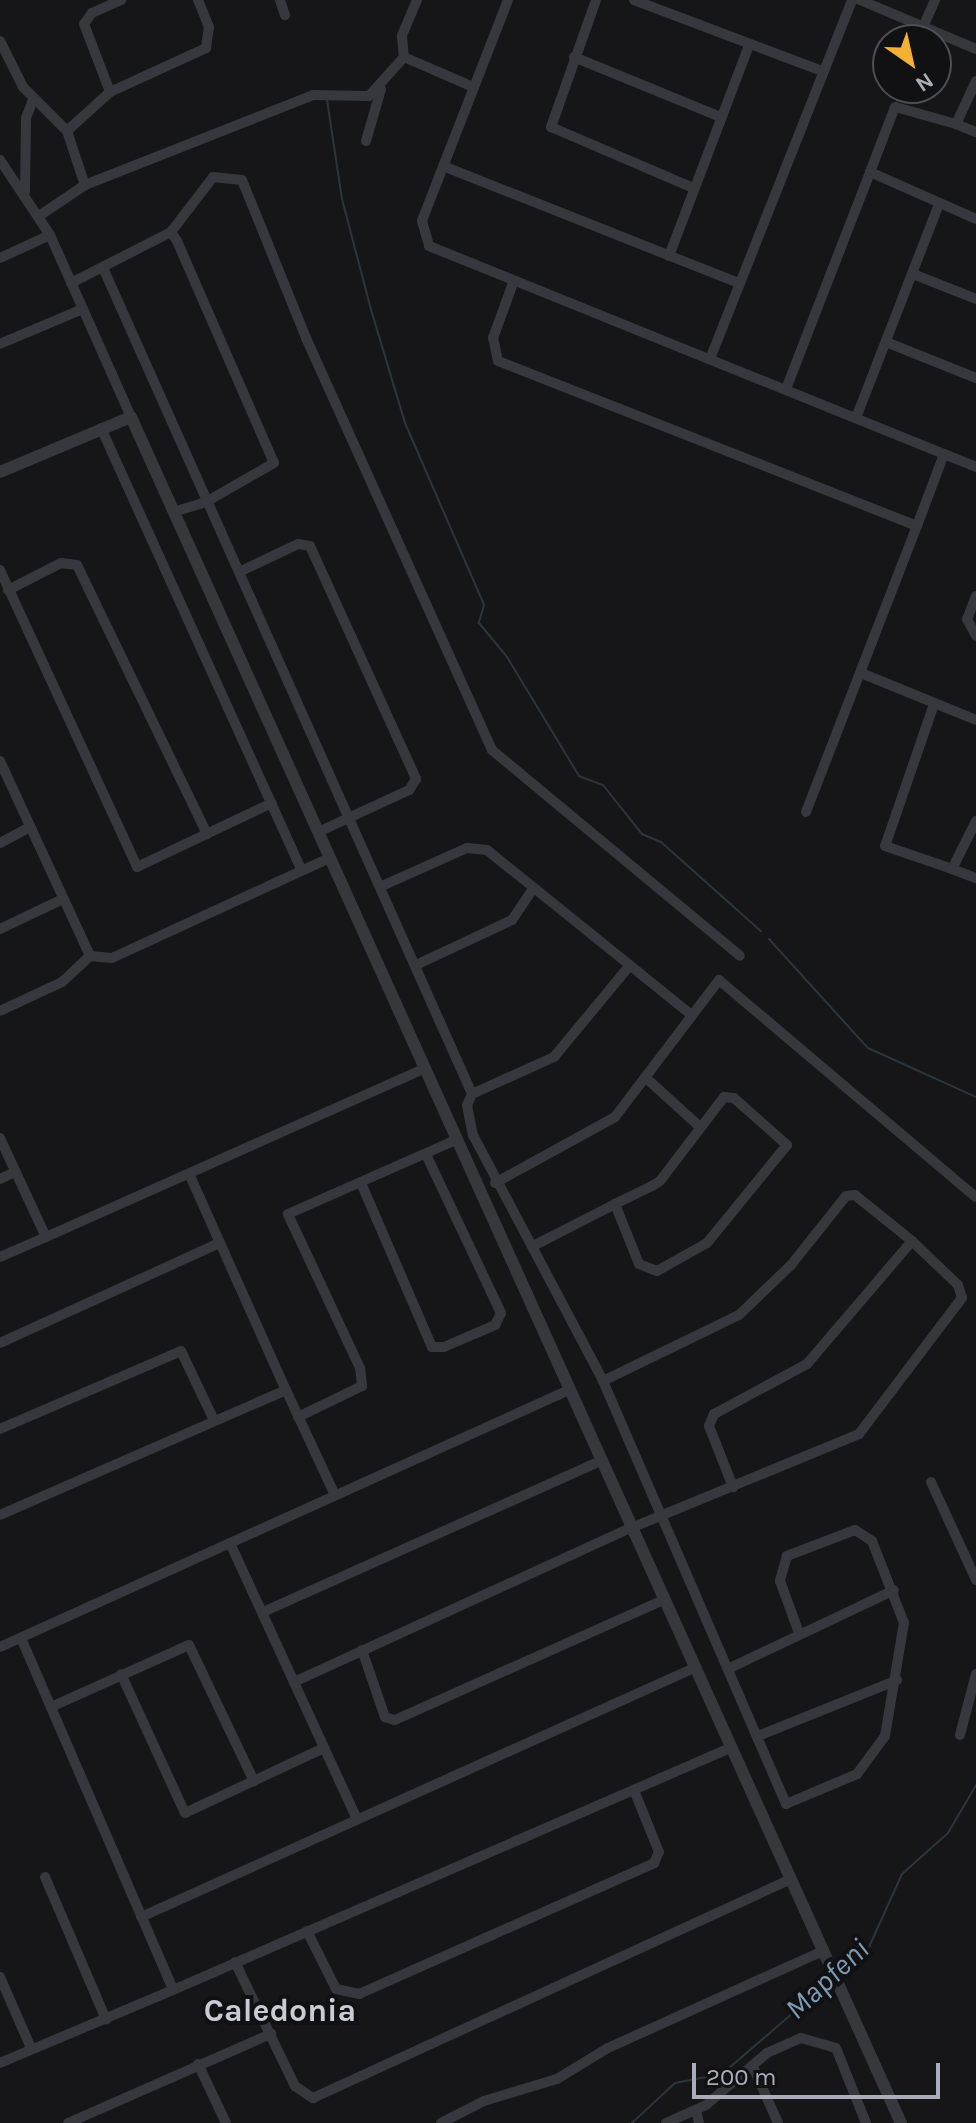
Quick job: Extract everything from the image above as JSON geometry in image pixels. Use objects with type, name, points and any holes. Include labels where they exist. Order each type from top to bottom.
[{"type":"street","points":[[110,92],[84,24],[92,13],[121,0]]},
{"type":"street","points":[[67,131],[110,92],[206,48],[209,27],[198,0]]},
{"type":"street","points":[[280,0],[285,15]]},
{"type":"street","points":[[366,141],[381,89],[404,57],[402,36],[417,0]]},
{"type":"street","points":[[508,0],[422,221],[425,241],[513,283],[976,467]]},
{"type":"street","points":[[596,0],[551,127],[691,187]]},
{"type":"street","points":[[634,0],[822,71]]},
{"type":"street","points":[[710,359],[852,0]]},
{"type":"street","points":[[860,0],[916,24]]},
{"type":"street","points":[[924,24],[935,0]]},
{"type":"street","points":[[952,39],[976,49]]},
{"type":"street","points":[[0,41],[33,100],[67,131],[85,185]]},
{"type":"street","points":[[669,256],[691,187],[749,45]]},
{"type":"street","points":[[404,57],[473,87]]},
{"type":"street","points":[[574,57],[720,117]]},
{"type":"street","points":[[956,124],[976,81]]},
{"type":"street","points":[[39,216],[85,185],[313,95],[369,96],[381,89]]},
{"type":"street","points":[[25,193],[26,118],[33,100]]},
{"type":"street","points":[[786,389],[895,107],[976,132]]},
{"type":"street","points":[[0,160],[5,176],[25,193],[50,235],[821,1952],[841,1989],[901,2123]]},
{"type":"street","points":[[443,166],[738,283]]},
{"type":"street","points":[[870,172],[976,219]]},
{"type":"street","points":[[71,283],[104,270],[171,232],[213,177],[242,180],[318,367],[492,750],[740,956]]},
{"type":"street","points":[[856,418],[939,204]]},
{"type":"street","points":[[171,232],[274,463],[206,502],[174,512]]},
{"type":"street","points":[[0,258],[50,235]]},
{"type":"street","points":[[104,270],[206,502],[241,571],[382,886],[472,1094],[468,1120],[495,1183],[533,1246],[603,1381],[732,1667],[786,1804],[857,1774],[885,1736],[897,1680],[904,1623],[894,1590],[872,1541],[855,1530],[787,1556],[780,1581],[799,1633]]},
{"type":"street","points":[[913,274],[976,299]]},
{"type":"street","points":[[513,283],[493,338],[498,361],[917,526]]},
{"type":"street","points":[[0,344],[83,309]]},
{"type":"street","points":[[886,342],[976,378]]},
{"type":"street","points":[[0,472],[131,417]]},
{"type":"street","points":[[101,428],[301,869]]},
{"type":"street","points":[[806,812],[944,454]]},
{"type":"street","points":[[241,571],[298,544],[310,546],[410,765],[416,786],[318,832]]},
{"type":"street","points":[[8,590],[61,563],[77,565],[207,834]]},
{"type":"street","points":[[0,570],[137,867],[272,803]]},
{"type":"street","points":[[976,596],[967,619],[976,636]]},
{"type":"street","points":[[861,673],[976,720]]},
{"type":"street","points":[[934,704],[885,846],[976,878]]},
{"type":"street","points":[[0,761],[90,956]]},
{"type":"street","points":[[952,869],[976,821]]},
{"type":"street","points":[[0,843],[30,827]]},
{"type":"street","points":[[382,886],[477,846],[690,1014]]},
{"type":"street","points":[[0,1011],[62,982],[90,956],[112,958],[329,858]]},
{"type":"street","points":[[416,965],[512,920],[533,889]]},
{"type":"street","points":[[0,929],[63,899]]},
{"type":"street","points":[[472,1094],[554,1057],[630,965]]},
{"type":"street","points":[[495,1183],[615,1117],[690,1014],[719,980],[976,1197]]},
{"type":"street","points":[[0,1257],[191,1178],[425,1068]]},
{"type":"street","points":[[646,1078],[700,1127]]},
{"type":"street","points":[[533,1246],[615,1204],[660,1181],[700,1127],[729,1096],[787,1145],[697,1252],[657,1271],[643,1267],[615,1204]]},
{"type":"street","points":[[0,1138],[46,1237]]},
{"type":"street","points":[[298,1417],[362,1386],[360,1368],[288,1214],[456,1140]]},
{"type":"street","points":[[361,1183],[432,1347],[456,1342],[495,1325],[501,1313],[426,1154]]},
{"type":"street","points":[[0,1179],[15,1172]]},
{"type":"street","points":[[191,1178],[217,1244],[334,1493]]},
{"type":"street","points":[[294,1682],[631,1528],[859,1434],[962,1298],[958,1285],[912,1241],[855,1195],[846,1196],[791,1265],[739,1315],[603,1381]]},
{"type":"street","points":[[733,1487],[709,1426],[714,1414],[800,1371],[912,1241]]},
{"type":"street","points":[[0,1343],[217,1244]]},
{"type":"street","points":[[0,1429],[181,1351],[213,1418]]},
{"type":"street","points":[[0,1515],[213,1418],[286,1390]]},
{"type":"street","points":[[0,1647],[334,1493],[569,1390]]},
{"type":"street","points":[[263,1612],[601,1461]]},
{"type":"street","points":[[931,1482],[976,1580]]},
{"type":"street","points":[[230,1543],[356,1817]]},
{"type":"street","points":[[732,1667],[894,1590]]},
{"type":"street","points":[[362,1650],[385,1717],[395,1720],[663,1600]]},
{"type":"street","points":[[21,1638],[173,1990]]},
{"type":"street","points":[[51,1707],[189,1645],[254,1781]]},
{"type":"street","points":[[141,1917],[356,1817],[694,1668]]},
{"type":"street","points":[[121,1674],[185,1813],[324,1748]]},
{"type":"street","points":[[960,1735],[976,1674]]},
{"type":"street","points":[[758,1736],[897,1680]]},
{"type":"street","points":[[0,2063],[730,1748]]},
{"type":"street","points":[[307,1931],[336,1989],[359,1994],[654,1863],[659,1852],[634,1790]]},
{"type":"street","points":[[45,1877],[106,2019]]},
{"type":"street","points":[[235,1962],[295,2086],[319,2097],[789,1880]]},
{"type":"street","points":[[441,2123],[484,2101],[557,2079],[608,2048],[821,1952]]},
{"type":"street","points":[[0,1977],[31,2048]]},
{"type":"street","points":[[68,2123],[271,2034]]},
{"type":"street","points":[[666,2123],[696,2110],[754,2069],[767,2053],[801,2038],[836,2048],[866,2123]]},
{"type":"street","points":[[198,2064],[226,2123]]},
{"type":"street","points":[[754,2069],[778,2123]]},
{"type":"street","points":[[696,2110],[699,2123]]},
{"type":"waterway","points":[[327,100],[342,199],[372,313],[405,423],[484,605],[479,623],[507,657],[579,776],[603,785],[642,834],[661,842],[761,931]]},
{"type":"waterway","points":[[769,939],[868,1048],[976,1097]]},
{"type":"waterway","name":"Mapfeni","points":[[838,1974],[869,1947],[902,1874],[948,1833],[976,1785]]},
{"type":"waterway","name":"Mapfeni","points":[[632,2123],[675,2083],[722,2074],[830,1981]]},
{"type":"district","name":"Caledonia","points":[[280,2011]]}]
